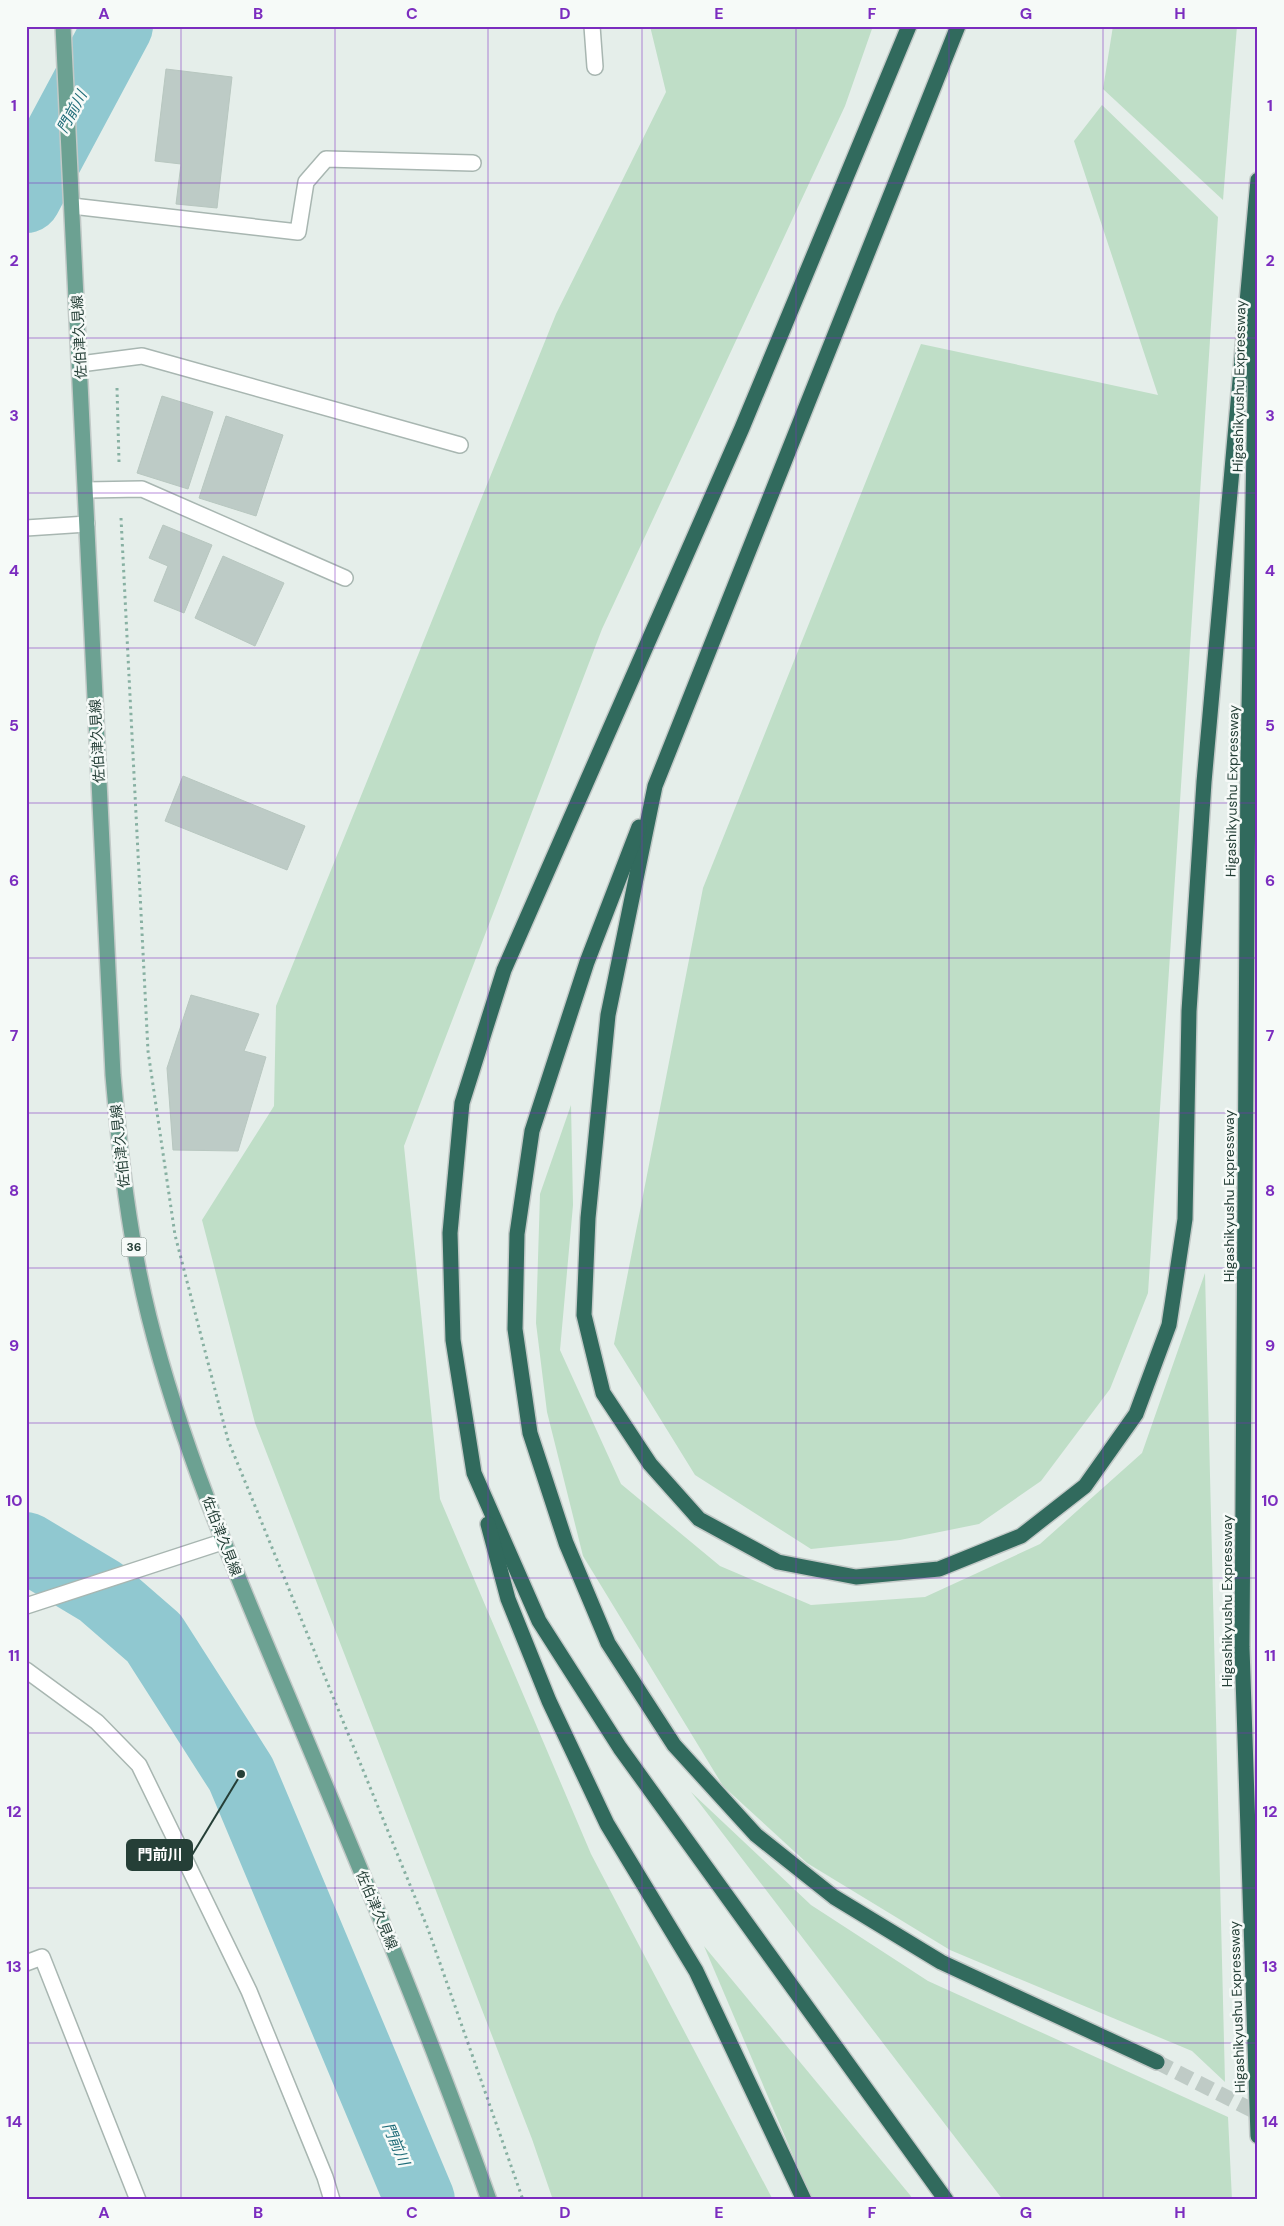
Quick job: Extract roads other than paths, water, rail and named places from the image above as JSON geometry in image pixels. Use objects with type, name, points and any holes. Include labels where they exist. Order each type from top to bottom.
[{"type":"highway","points":[[804,2200],[696,1971],[607,1824],[549,1701],[508,1599],[474,1473],[453,1340],[450,1233],[462,1103],[504,970],[738,437],[909,26]]},
{"type":"highway","points":[[958,26],[655,786],[587,962],[532,1130],[517,1234],[515,1329],[530,1433],[566,1543],[608,1643],[674,1745],[756,1835],[834,1897],[941,1962],[1157,2062]]},
{"type":"highway","points":[[655,786],[608,1015],[588,1218],[584,1315],[603,1393],[650,1464],[699,1519],[778,1562],[856,1578],[939,1569],[1021,1536],[1085,1486],[1136,1414],[1169,1324],[1185,1219],[1189,1011],[1204,792],[1258,180]]},
{"type":"highway","name":"Higashikyushu Expressway","points":[[1258,256],[1248,762],[1242,1647],[1258,2136]]},
{"type":"highway","points":[[474,1473],[538,1621],[620,1748],[946,2200]]},
{"type":"main road","name":"佐伯津久見線","points":[[63,26],[113,1075],[120,1160],[129,1222],[148,1316],[171,1393],[221,1542],[402,1967],[489,2200]]},
{"type":"street","points":[[592,26],[595,67]]},
{"type":"street","points":[[72,206],[298,232],[306,182],[326,159],[473,164]]},
{"type":"street","points":[[80,364],[142,356],[460,445]]},
{"type":"street","points":[[86,490],[142,489],[346,578]]},
{"type":"street","points":[[26,528],[86,524]]},
{"type":"street","points":[[26,1606],[221,1542]]},
{"type":"street","points":[[26,1670],[98,1722],[139,1765],[249,1991],[325,2177],[332,2200]]},
{"type":"street","points":[[26,1963],[42,1957],[138,2200]]},
{"type":"waterway","name":"門前川","points":[[26,198],[118,26]]},
{"type":"waterway","name":"門前川","points":[[26,1547],[101,1592],[154,1638],[241,1774],[420,2200]]},
{"type":"tunnel","points":[[1157,2062],[1258,2113]]},
{"type":"place","name":"門前川","points":[[241,1774]]}]
